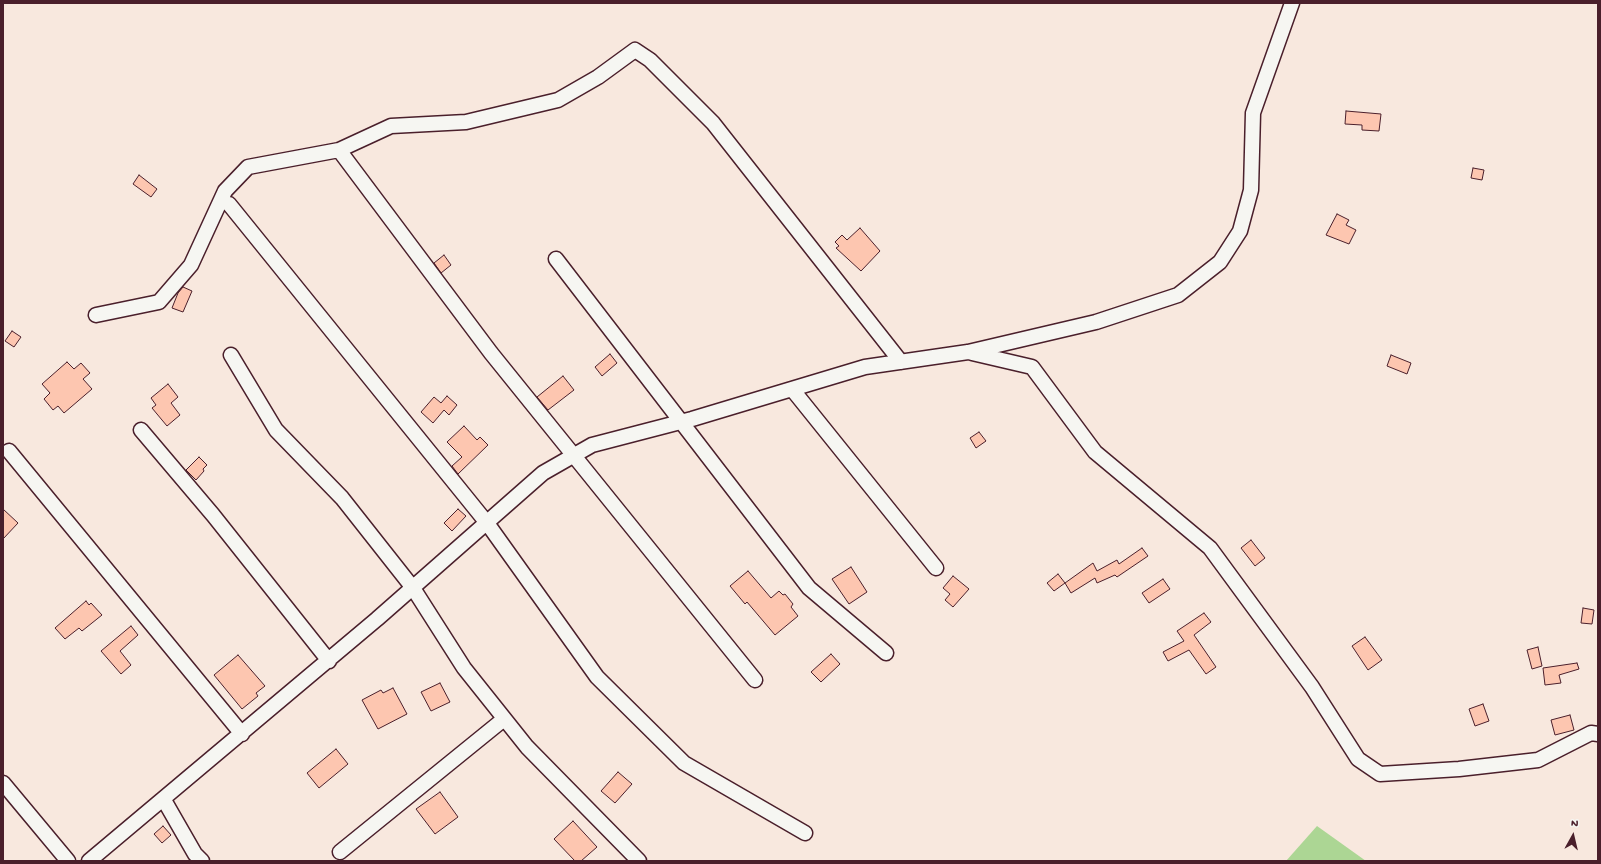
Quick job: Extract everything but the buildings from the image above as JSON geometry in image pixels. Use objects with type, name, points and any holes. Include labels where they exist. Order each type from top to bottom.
[{"type":"street","points":[[89,861],[164,800],[329,660],[544,473],[592,445],[682,421],[865,367],[968,352],[1096,322],[1178,295],[1220,262],[1240,231],[1251,190],[1253,113],[1292,3]]},
{"type":"street","points":[[96,315],[159,302],[191,265],[225,191],[248,167],[339,150],[391,126],[466,122],[558,100],[598,77],[635,50],[650,60],[713,123],[901,362]]},
{"type":"street","points":[[339,150],[491,353],[755,680]]},
{"type":"street","points":[[230,204],[487,523],[598,677],[684,763],[805,833]]},
{"type":"street","points":[[556,259],[809,588],[886,653]]},
{"type":"street","points":[[968,352],[1032,367],[1095,452],[1210,548],[1312,687],[1358,758],[1380,774],[1459,769],[1538,760],[1591,733],[1598,734]]},
{"type":"street","points":[[231,355],[276,430],[342,498],[413,588],[464,668],[504,719],[527,747],[639,861]]},
{"type":"street","points":[[792,389],[936,568]]},
{"type":"street","points":[[141,430],[213,516],[329,660]]},
{"type":"street","points":[[9,452],[242,734]]},
{"type":"street","points":[[340,852],[504,719]]},
{"type":"street","points":[[3,783],[68,861]]},
{"type":"street","points":[[164,800],[195,854],[202,861]]},
{"type":"green space","points":[[1317,826],[1366,861],[1286,861]]}]
